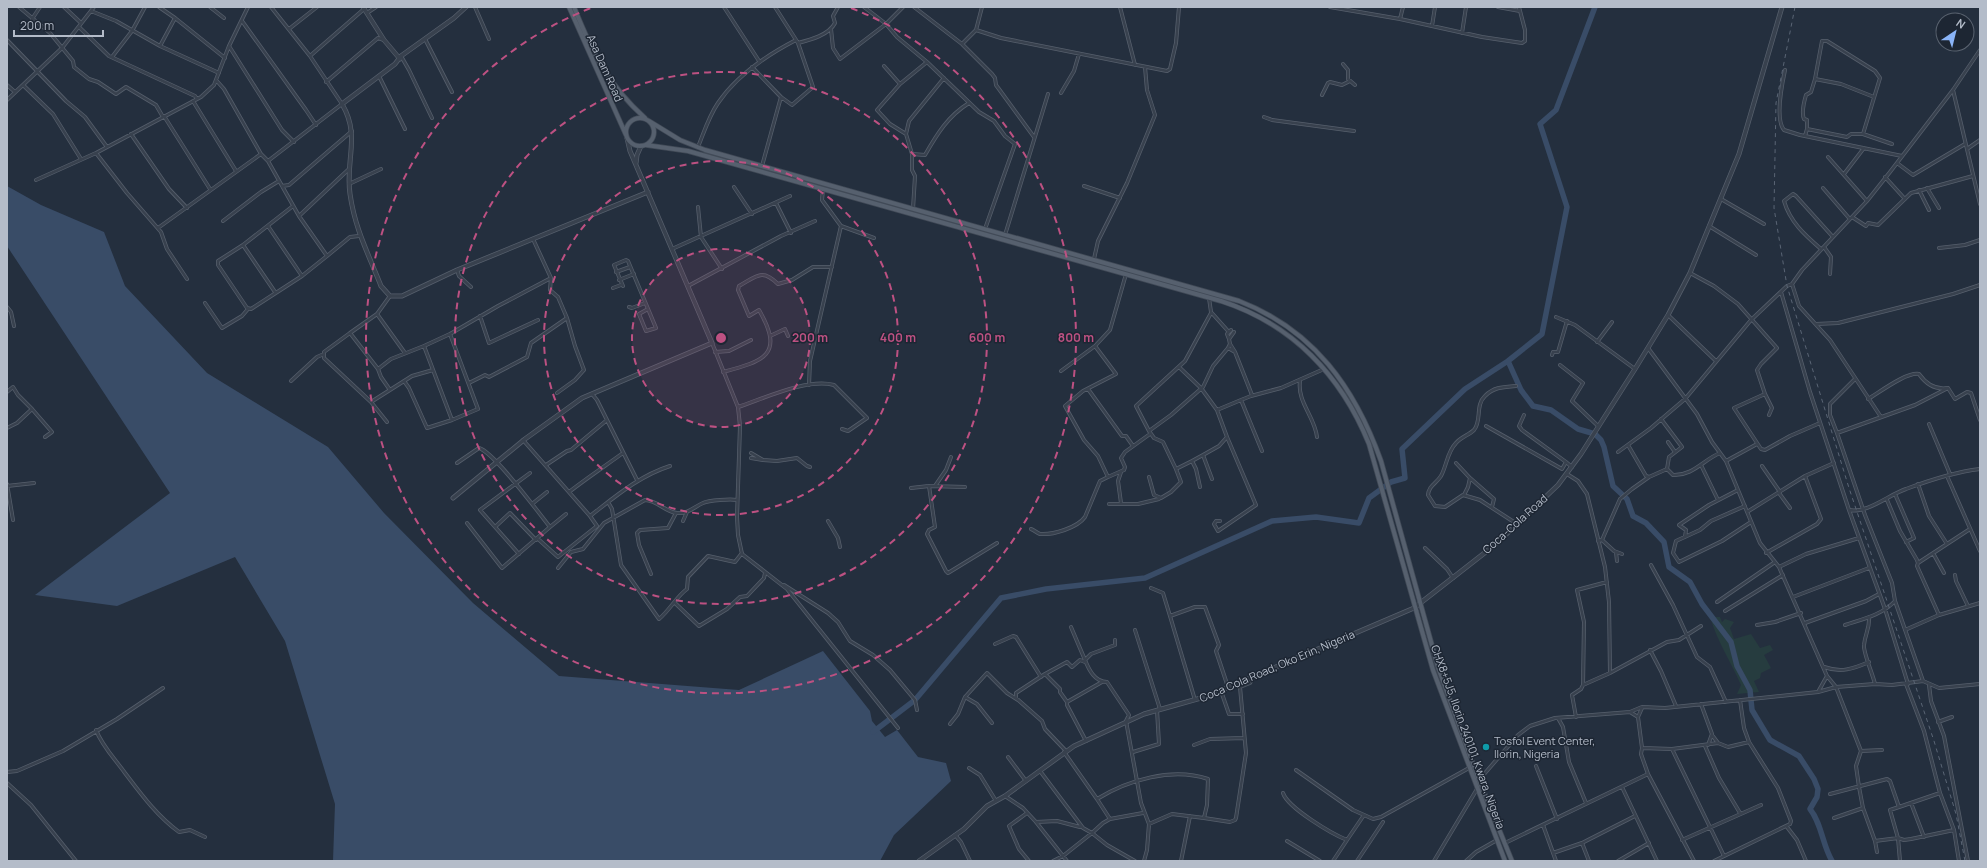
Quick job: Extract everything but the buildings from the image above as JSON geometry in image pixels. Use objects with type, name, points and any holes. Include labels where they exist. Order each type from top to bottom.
[{"type":"main road","name":"Asa Dam Road","points":[[569,7],[626,136]]},
{"type":"main road","name":"Asa Dam Road","points":[[574,7],[587,40],[604,72],[621,95],[645,118]]},
{"type":"main road","points":[[637,118],[645,118],[654,129],[654,134],[649,142],[643,145],[633,144],[626,136],[626,127],[630,121],[637,118]]},
{"type":"main road","name":"CHX8+5J5, Ilorin 240101, Kwara, Nigeria","points":[[649,121],[680,140],[698,148],[1239,301],[1261,310],[1286,326],[1323,358],[1350,393],[1368,426],[1382,460],[1385,477],[1419,604],[1440,674],[1479,780],[1512,861]]},
{"type":"main road","name":"CHX8+5J5, Ilorin 240101, Kwara, Nigeria","points":[[643,145],[688,151],[1209,298],[1246,310],[1271,324],[1294,340],[1324,369],[1346,396],[1369,444],[1432,670],[1505,861]]},
{"type":"street","points":[[19,7],[50,33],[72,61],[74,67],[89,79],[98,82],[116,94],[126,87],[156,106],[210,190]]},
{"type":"street","points":[[32,19],[40,7]]},
{"type":"street","points":[[64,7],[82,23]]},
{"type":"street","points":[[7,100],[62,48],[94,7]]},
{"type":"street","points":[[112,57],[132,32],[145,7]]},
{"type":"street","points":[[159,7],[225,58]]},
{"type":"street","points":[[210,7],[224,18]]},
{"type":"street","points":[[36,180],[107,147],[197,99],[210,90],[216,80],[229,46],[248,7]]},
{"type":"street","points":[[271,7],[310,56],[349,116],[352,131],[349,184],[354,221],[380,286],[390,296],[402,296],[457,270],[648,192]]},
{"type":"street","points":[[289,28],[317,7]]},
{"type":"street","points":[[367,13],[376,7]]},
{"type":"street","points":[[268,162],[466,7]]},
{"type":"street","points":[[475,7],[489,39]]},
{"type":"street","points":[[724,7],[759,61]]},
{"type":"street","points":[[752,67],[792,105],[813,88],[797,41],[775,7]]},
{"type":"street","points":[[698,148],[718,102],[752,67],[759,61],[797,41],[809,40],[831,29],[835,23],[832,16],[838,7]]},
{"type":"street","points":[[864,7],[886,24],[897,37],[944,78],[969,103],[994,121],[1005,136],[1015,144],[985,229]]},
{"type":"street","points":[[831,29],[833,48],[840,59],[886,24],[903,7]]},
{"type":"street","points":[[914,7],[962,44],[992,74],[995,78],[996,85],[1034,137]]},
{"type":"street","points":[[962,44],[976,30],[982,7]]},
{"type":"street","points":[[1120,7],[1135,65]]},
{"type":"street","points":[[976,30],[1001,38],[1169,71],[1176,43],[1179,7]]},
{"type":"street","points":[[1330,7],[1400,19],[1462,33],[1524,42],[1525,30],[1519,7]]},
{"type":"street","points":[[1400,19],[1403,7]]},
{"type":"street","points":[[1432,26],[1435,7]]},
{"type":"street","points":[[1462,33],[1466,7]]},
{"type":"street","points":[[1498,7],[1520,11]]},
{"type":"street","points":[[1560,365],[1582,383],[1572,401],[1598,428],[1668,315],[1690,273],[1739,154],[1782,7]]},
{"type":"street","points":[[310,56],[363,8],[384,40],[401,58],[409,70],[432,118]]},
{"type":"street","points":[[91,11],[116,21],[132,32],[219,73]]},
{"type":"street","points":[[160,46],[175,18]]},
{"type":"street","points":[[241,21],[316,125]]},
{"type":"street","points":[[79,27],[112,57],[195,96],[197,99]]},
{"type":"street","points":[[326,82],[378,38],[384,40]]},
{"type":"street","points":[[425,39],[452,92]]},
{"type":"street","points":[[7,40],[66,101],[85,117],[107,147]]},
{"type":"street","points":[[1805,136],[1807,120],[1802,116],[1805,99],[1806,95],[1811,92],[1815,79],[1821,43],[1824,40],[1878,73],[1880,78],[1863,134]]},
{"type":"street","points":[[229,46],[282,130],[294,142]]},
{"type":"street","points":[[1618,452],[1686,398],[1716,360],[1751,320],[1781,292],[1792,284],[1849,218],[1867,201],[1885,177],[1898,163],[1953,90],[1980,50]]},
{"type":"street","points":[[227,53],[233,54]]},
{"type":"street","points":[[1061,93],[1074,72],[1079,54]]},
{"type":"street","points":[[906,134],[890,124],[877,110],[900,84],[926,62]]},
{"type":"street","points":[[1344,64],[1348,70],[1348,79],[1355,85]]},
{"type":"street","points":[[884,66],[900,84]]},
{"type":"street","points":[[1094,259],[1098,240],[1120,198],[1155,115],[1147,90],[1144,67]]},
{"type":"street","points":[[1785,70],[1780,95],[1781,126],[1784,130],[1805,136],[1902,156]]},
{"type":"street","points":[[379,76],[405,129]]},
{"type":"street","points":[[913,209],[916,176],[912,170],[912,154],[906,134],[909,120],[944,78]]},
{"type":"street","points":[[1815,79],[1841,84],[1874,97]]},
{"type":"street","points":[[216,80],[224,89],[299,216],[327,256]]},
{"type":"street","points":[[1322,95],[1330,82],[1342,85],[1350,81]]},
{"type":"street","points":[[7,85],[15,92]]},
{"type":"street","points":[[23,85],[53,114],[81,159]]},
{"type":"street","points":[[1953,90],[1980,204]]},
{"type":"street","points":[[1005,235],[1048,94]]},
{"type":"street","points":[[762,166],[782,97]]},
{"type":"street","points":[[193,101],[236,171]]},
{"type":"street","points":[[912,154],[925,155],[941,128],[958,110],[969,103]]},
{"type":"street","points":[[1264,117],[1272,120],[1354,132]]},
{"type":"street","points":[[1807,128],[1848,137],[1851,134],[1863,134],[1892,144]]},
{"type":"street","points":[[282,186],[289,184],[352,131]]},
{"type":"street","points":[[131,134],[169,189],[187,208]]},
{"type":"street","points":[[626,136],[630,151],[738,407],[740,426],[738,536],[742,553],[765,573],[828,613],[838,622],[850,642],[873,655],[890,670],[915,700],[917,710]]},
{"type":"street","points":[[1967,149],[1980,140]]},
{"type":"street","points":[[1898,163],[1912,175],[1965,144]]},
{"type":"street","points":[[636,164],[636,158],[643,145]]},
{"type":"street","points":[[1844,174],[1864,148]]},
{"type":"street","points":[[96,152],[127,193],[158,228],[164,237],[166,249],[186,279]]},
{"type":"street","points":[[158,228],[261,154]]},
{"type":"street","points":[[1828,157],[1867,201]]},
{"type":"street","points":[[299,216],[349,169]]},
{"type":"street","points":[[349,184],[381,169]]},
{"type":"street","points":[[1852,216],[1866,226],[1868,223],[1878,225],[1911,193],[1973,176]]},
{"type":"street","points":[[1885,177],[1905,198]]},
{"type":"street","points":[[223,222],[260,192],[279,181]]},
{"type":"street","points":[[1084,186],[1120,198]]},
{"type":"street","points":[[734,187],[752,214]]},
{"type":"street","points":[[1823,188],[1849,218]]},
{"type":"street","points":[[1927,188],[1939,208]]},
{"type":"street","points":[[823,189],[822,200],[841,226],[874,238]]},
{"type":"street","points":[[1919,190],[1929,210]]},
{"type":"street","points":[[1830,274],[1831,257],[1823,248],[1802,232],[1789,215],[1784,201],[1793,194],[1796,196],[1833,236]]},
{"type":"street","points":[[672,249],[790,196]]},
{"type":"street","points":[[1721,199],[1764,224]]},
{"type":"street","points":[[776,202],[791,233]]},
{"type":"street","points":[[248,309],[218,263],[219,260],[243,245],[293,206]]},
{"type":"street","points":[[698,207],[701,237],[722,269]]},
{"type":"street","points":[[688,286],[781,236],[815,222]]},
{"type":"street","points":[[268,226],[302,276]]},
{"type":"street","points":[[809,385],[810,361],[841,226]]},
{"type":"street","points":[[1709,226],[1756,255]]},
{"type":"street","points":[[205,303],[222,328],[242,316],[248,309],[302,276],[350,237],[359,236]]},
{"type":"street","points":[[533,239],[551,278],[550,290],[558,297],[568,318],[575,346],[584,370],[575,380],[557,393]]},
{"type":"street","points":[[1939,248],[1965,245],[1980,240]]},
{"type":"street","points":[[243,245],[275,292]]},
{"type":"street","points":[[613,288],[622,285],[614,265],[626,260],[634,274],[656,328],[646,332],[639,314],[648,309]]},
{"type":"street","points":[[616,272],[630,266]]},
{"type":"street","points":[[723,372],[751,363],[765,355],[770,349],[768,326],[759,310],[749,316],[738,290],[739,286],[761,275],[769,276],[778,284],[792,280],[813,267],[832,267]]},
{"type":"street","points":[[457,270],[459,276],[471,288]]},
{"type":"street","points":[[1690,273],[1723,292],[1738,304],[1777,348],[1757,370],[1765,394],[1772,408],[1769,415]]},
{"type":"street","points":[[619,280],[634,274]]},
{"type":"street","points":[[1061,371],[1095,346],[1110,330],[1127,274]]},
{"type":"street","points":[[378,369],[391,359],[450,334],[551,278]]},
{"type":"street","points":[[1792,284],[1800,306],[1823,330],[1881,418]]},
{"type":"street","points":[[1816,324],[1838,323],[1885,310],[1917,304],[1980,286]]},
{"type":"street","points":[[1781,292],[1820,423],[1869,568],[1880,594],[1907,684],[1924,731],[1940,793],[1954,830],[1959,861]]},
{"type":"street","points":[[291,381],[317,357],[324,354],[324,352],[377,314],[390,296]]},
{"type":"street","points":[[1109,504],[1138,504],[1161,498],[1171,492],[1181,482],[1163,442],[1154,438],[1149,432],[1136,406],[1185,361],[1211,314],[1209,298]]},
{"type":"street","points":[[629,307],[632,308],[645,303]]},
{"type":"street","points":[[7,307],[11,312],[14,326]]},
{"type":"street","points":[[377,314],[405,353]]},
{"type":"street","points":[[1031,529],[1040,534],[1068,529],[1081,522],[1085,517],[1100,481],[1121,471],[1125,467],[1121,458],[1201,388],[1213,366],[1229,347],[1229,339],[1227,334],[1229,331],[1211,314]]},
{"type":"street","points":[[1668,315],[1716,360]]},
{"type":"street","points":[[480,316],[489,343],[538,320]]},
{"type":"street","points":[[1556,317],[1567,321],[1635,369]]},
{"type":"street","points":[[469,383],[485,375],[489,377],[527,357],[531,343],[568,318]]},
{"type":"street","points":[[1552,356],[1553,352],[1558,352],[1567,321]]},
{"type":"street","points":[[1597,342],[1612,322]]},
{"type":"street","points":[[1823,330],[1826,324]]},
{"type":"street","points":[[770,336],[785,329],[788,336]]},
{"type":"street","points":[[1229,339],[1234,332]]},
{"type":"street","points":[[350,333],[378,369],[381,377],[390,390]]},
{"type":"street","points":[[404,381],[409,388],[427,428],[452,420],[478,409],[450,334]]},
{"type":"street","points":[[715,352],[729,351],[751,340]]},
{"type":"street","points":[[453,498],[523,440],[582,398],[712,343]]},
{"type":"street","points":[[424,346],[452,420]]},
{"type":"street","points":[[1095,346],[1116,374],[1083,391],[1065,406],[1084,440],[1098,456],[1108,477]]},
{"type":"street","points":[[1229,347],[1234,352],[1252,395]]},
{"type":"street","points":[[1229,347],[1234,352]]},
{"type":"street","points":[[1648,348],[1686,398],[1726,461],[1751,522],[1766,553],[1779,567],[1801,613],[1827,676],[1836,687],[1861,751],[1856,766],[1859,787],[1863,808],[1875,841],[1877,852]]},
{"type":"street","points":[[324,354],[324,358],[371,402],[387,422]]},
{"type":"street","points":[[1179,367],[1201,388],[1217,410],[1256,505],[1218,530],[1214,524],[1216,521],[1220,521]]},
{"type":"street","points":[[1217,410],[1252,395],[1281,388],[1300,381],[1324,369]]},
{"type":"street","points":[[371,402],[412,376],[433,370]]},
{"type":"street","points":[[1868,399],[1914,373],[1918,374],[1924,382],[1939,390],[1948,388]]},
{"type":"street","points":[[1855,379],[1830,404],[1830,415],[1863,508],[1892,583],[1895,601],[1923,681],[1939,688],[1980,684]]},
{"type":"street","points":[[1300,381],[1300,396],[1315,427],[1317,437]]},
{"type":"street","points":[[738,407],[809,385],[822,383],[834,385],[867,418],[848,431],[842,429]]},
{"type":"street","points":[[1470,478],[1464,495],[1445,507],[1434,506],[1428,495],[1429,488],[1441,476],[1451,450],[1456,442],[1474,430],[1478,423],[1479,406],[1483,397],[1495,388],[1516,386]]},
{"type":"street","points":[[7,392],[13,387],[18,395],[52,432],[45,438]]},
{"type":"street","points":[[1837,433],[1932,398],[1948,388]]},
{"type":"street","points":[[1948,388],[1955,399],[1967,392],[1971,393],[1980,420]]},
{"type":"street","points":[[1088,389],[1122,436],[1126,436],[1133,446]]},
{"type":"street","points":[[591,394],[597,400],[637,480]]},
{"type":"street","points":[[1765,394],[1734,408],[1761,450],[1765,450],[1790,436],[1820,423]]},
{"type":"street","points":[[1242,400],[1262,451]]},
{"type":"street","points":[[7,428],[17,423],[32,409]]},
{"type":"street","points":[[1524,415],[1519,426],[1522,430],[1572,467]]},
{"type":"street","points":[[1661,419],[1681,445],[1681,449],[1668,458],[1667,469]]},
{"type":"street","points":[[546,465],[571,450],[607,420]]},
{"type":"street","points":[[1929,424],[1950,474]]},
{"type":"street","points":[[1486,426],[1562,469],[1566,462]]},
{"type":"street","name":"Coca-Cola Road","points":[[1419,604],[1496,544],[1517,524],[1567,474],[1598,428]]},
{"type":"street","points":[[1176,469],[1219,446],[1227,437]]},
{"type":"street","points":[[495,527],[510,513],[536,539],[558,556],[597,526],[590,516],[523,440]]},
{"type":"street","points":[[1668,442],[1675,452]]},
{"type":"street","points":[[1726,461],[1757,444]]},
{"type":"street","points":[[1628,445],[1641,468],[1650,477]]},
{"type":"street","points":[[457,463],[479,448],[484,450],[496,463],[500,465],[550,527]]},
{"type":"street","points":[[569,492],[623,453]]},
{"type":"street","points":[[751,453],[763,460]]},
{"type":"street","points":[[1667,469],[1673,475],[1683,475],[1701,465],[1708,458],[1720,453]]},
{"type":"street","points":[[1203,455],[1212,478]]},
{"type":"street","points":[[935,486],[942,477],[951,457]]},
{"type":"street","points":[[751,458],[777,461],[797,458],[810,467]]},
{"type":"street","points":[[1192,461],[1196,469],[1200,487]]},
{"type":"street","points":[[1456,462],[1470,478],[1494,500],[1492,507]]},
{"type":"street","points":[[1747,512],[1805,476],[1834,463]]},
{"type":"street","points":[[1701,465],[1718,500]]},
{"type":"street","points":[[590,516],[637,480],[670,466]]},
{"type":"street","points":[[1762,466],[1790,508]]},
{"type":"street","points":[[1602,540],[1620,500],[1632,489],[1650,477],[1667,469]]},
{"type":"street","points":[[1849,510],[1863,508],[1887,500],[1895,494],[1918,484],[1950,474],[1980,469]]},
{"type":"street","points":[[1121,471],[1118,481],[1121,503]]},
{"type":"street","points":[[519,554],[480,510],[530,473]]},
{"type":"street","points":[[1567,474],[1578,481],[1587,494],[1607,582],[1610,673]]},
{"type":"street","points":[[1766,553],[1817,524],[1821,519],[1805,476]]},
{"type":"street","points":[[1946,476],[1980,551]]},
{"type":"street","points":[[1149,477],[1154,495],[1161,498]]},
{"type":"street","points":[[13,520],[7,485],[34,483]]},
{"type":"street","points":[[1918,484],[1929,516],[1947,544]]},
{"type":"street","points":[[929,486],[935,527],[929,530],[927,534],[948,573],[997,543]]},
{"type":"street","points":[[911,488],[929,486],[965,487]]},
{"type":"street","points":[[1685,537],[1686,530],[1679,525],[1718,500],[1738,490]]},
{"type":"street","points":[[532,504],[547,492]]},
{"type":"street","points":[[1895,494],[1914,538],[1906,542]]},
{"type":"street","points":[[1464,495],[1480,500],[1517,524]]},
{"type":"street","points":[[558,568],[571,552],[583,549],[604,523],[645,500],[652,500],[676,513],[687,512],[706,502],[738,500]]},
{"type":"street","points":[[1887,500],[1906,542],[1918,563],[1916,566],[1939,615]]},
{"type":"street","points":[[608,502],[612,509],[612,518],[621,564],[642,597],[659,619],[675,602],[680,594],[687,589],[688,577],[708,556],[735,562],[742,553]]},
{"type":"street","points":[[1745,506],[1711,521],[1703,528],[1675,543],[1672,553],[1679,562],[1722,541],[1751,522]]},
{"type":"street","points":[[683,521],[687,512]]},
{"type":"street","points":[[651,574],[639,545],[637,533],[640,530],[668,528],[676,513]]},
{"type":"street","points":[[467,523],[502,568],[566,514]]},
{"type":"street","points":[[828,521],[838,538],[840,547]]},
{"type":"street","points":[[1918,563],[1970,529]]},
{"type":"street","points":[[1779,567],[1806,554],[1859,538]]},
{"type":"street","points":[[1598,541],[1602,540]]},
{"type":"street","points":[[1602,540],[1616,552],[1622,554]]},
{"type":"street","points":[[1425,548],[1447,569],[1453,578]]},
{"type":"street","points":[[1616,552],[1617,561]]},
{"type":"street","points":[[1934,553],[1944,573]]},
{"type":"street","points":[[1717,602],[1775,562]]},
{"type":"street","points":[[1651,566],[1673,605],[1697,657],[1710,667],[1726,702]]},
{"type":"street","points":[[1793,597],[1869,568]]},
{"type":"street","points":[[675,602],[699,626],[727,609],[740,597],[747,596],[764,578],[765,573]]},
{"type":"street","points":[[1955,575],[1956,581],[1968,606]]},
{"type":"street","points":[[1725,611],[1783,576]]},
{"type":"street","points":[[1583,685],[1584,622],[1577,590],[1607,582]]},
{"type":"street","points":[[781,584],[898,728]]},
{"type":"street","points":[[1151,588],[1163,593],[1195,700]]},
{"type":"street","points":[[1805,623],[1866,601],[1880,594]]},
{"type":"street","points":[[1845,625],[1885,610],[1895,601]]},
{"type":"street","points":[[1905,630],[1939,615],[1980,603]]},
{"type":"street","name":"Coca Cola Road, Oko Erin, Nigeria","points":[[919,861],[964,829],[987,806],[1005,796],[1065,751],[1086,740],[1126,721],[1158,709],[1195,700],[1221,690],[1414,608],[1419,604]]},
{"type":"street","points":[[1170,616],[1195,608],[1205,608],[1219,645],[1216,651],[1228,687]]},
{"type":"street","points":[[1758,625],[1775,622],[1801,613]]},
{"type":"street","points":[[1869,617],[1869,628],[1864,645],[1875,684]]},
{"type":"street","points":[[1576,717],[1572,695],[1581,689],[1583,685],[1610,673],[1667,642],[1679,640],[1701,626]]},
{"type":"street","points":[[1071,627],[1085,661],[1092,673],[1102,682],[1107,682],[1129,715],[1126,721],[1133,752],[1143,813],[1149,824],[1147,850],[1144,861]]},
{"type":"street","points":[[1133,752],[1159,744],[1158,709],[1135,630]]},
{"type":"street","points":[[995,644],[1013,636],[1016,637],[1041,677]]},
{"type":"street","points":[[1018,700],[1016,693],[1045,674],[1067,662],[1072,667],[1080,660],[1085,661],[1092,654],[1115,645],[1115,640]]},
{"type":"street","points":[[1650,650],[1676,706]]},
{"type":"street","points":[[1824,667],[1840,671],[1854,668],[1869,662]]},
{"type":"street","points":[[950,724],[958,714],[965,698],[987,673],[1007,693],[1018,700],[1042,721],[1045,730],[1065,751],[1110,819]]},
{"type":"street","points":[[1045,674],[1060,689],[1060,692],[1067,702],[1067,705],[1086,740]]},
{"type":"street","points":[[1149,824],[1172,814],[1230,822],[1235,820],[1246,753],[1240,687],[1250,683],[1254,679],[1254,675]]},
{"type":"street","points":[[1818,692],[1827,676]]},
{"type":"street","points":[[1479,780],[1518,735],[1527,728],[1558,718],[1630,712],[1642,707],[1726,702],[1818,692],[1836,687],[1875,684],[1907,684],[1923,681]]},
{"type":"street","points":[[1067,702],[1102,682]]},
{"type":"street","points":[[1928,684],[1931,690],[1931,701],[1944,736],[1968,861]]},
{"type":"street","points":[[7,772],[17,771],[63,751],[96,730],[117,719],[163,688]]},
{"type":"street","points":[[1221,690],[1230,714],[1243,714]]},
{"type":"street","points":[[965,698],[977,704],[992,723]]},
{"type":"street","points":[[1714,861],[1787,827],[1791,821],[1778,788],[1749,742],[1742,717],[1740,700]]},
{"type":"street","points":[[1702,704],[1712,734],[1718,743]]},
{"type":"street","points":[[1642,707],[1638,717],[1642,748],[1641,754],[1648,774],[1694,861]]},
{"type":"street","points":[[1630,712],[1638,717]]},
{"type":"street","points":[[1938,722],[1952,717]]},
{"type":"street","points":[[1558,718],[1563,727],[1569,762],[1586,803]]},
{"type":"street","points":[[96,730],[113,758],[137,790],[154,809],[179,832],[190,830],[205,837]]},
{"type":"street","points":[[1706,745],[1712,734]]},
{"type":"street","points":[[1194,745],[1210,739],[1244,738]]},
{"type":"street","points":[[1642,748],[1672,749],[1718,743],[1728,747],[1749,742]]},
{"type":"street","points":[[1706,745],[1719,778],[1740,813]]},
{"type":"street","points":[[1672,749],[1724,856]]},
{"type":"street","points":[[1861,751],[1882,750]]},
{"type":"street","points":[[1008,757],[1026,781]]},
{"type":"street","points":[[1536,766],[1557,819]]},
{"type":"street","points":[[969,768],[980,775],[996,801]]},
{"type":"street","points":[[1296,770],[1353,810],[1373,819],[1381,817],[1469,768]]},
{"type":"street","points":[[1040,771],[1083,828]]},
{"type":"street","points":[[1505,843],[1648,774]]},
{"type":"street","points":[[1097,799],[1138,780],[1175,775],[1208,779],[1207,805],[1204,818]]},
{"type":"street","points":[[1830,794],[1889,780],[1899,806]]},
{"type":"street","points":[[7,783],[31,805],[76,861]]},
{"type":"street","points":[[1622,786],[1657,861]]},
{"type":"street","points":[[1434,861],[1477,789]]},
{"type":"street","points":[[1283,793],[1293,806],[1324,828],[1347,840]]},
{"type":"street","points":[[1900,861],[1898,838],[1890,810],[1940,793]]},
{"type":"street","points":[[1005,796],[1036,822],[1067,861]]},
{"type":"street","points":[[1911,803],[1924,837]]},
{"type":"street","points":[[1682,840],[1740,813],[1762,805]]},
{"type":"street","points":[[1834,818],[1863,808]]},
{"type":"street","points":[[1027,813],[1009,826],[1019,849],[1029,861]]},
{"type":"street","points":[[1053,861],[1063,856],[1110,819],[1143,813]]},
{"type":"street","points":[[1332,861],[1364,815]]},
{"type":"street","points":[[1181,861],[1190,816]]},
{"type":"street","points":[[1553,853],[1582,843],[1635,816]]},
{"type":"street","points":[[1036,822],[1061,822],[1083,828],[1107,845],[1135,861]]},
{"type":"street","points":[[1357,861],[1382,822]]},
{"type":"street","points":[[1543,825],[1556,861]]},
{"type":"street","points":[[1787,827],[1797,840],[1806,861]]},
{"type":"street","points":[[1875,841],[1898,838],[1904,840],[1954,830]]},
{"type":"street","points":[[955,835],[961,842],[968,861]]},
{"type":"street","points":[[1466,861],[1476,852],[1497,840]]},
{"type":"street","points":[[1287,841],[1320,861]]},
{"type":"street","points":[[1582,843],[1589,861]]},
{"type":"street","points":[[1618,861],[1649,843]]},
{"type":"green space","points":[[1710,617],[1720,617],[1722,622],[1725,619],[1734,622],[1730,628],[1734,639],[1751,634],[1760,648],[1770,645],[1773,650],[1764,655],[1771,668],[1761,673],[1760,678],[1754,681],[1759,692],[1737,694],[1741,685],[1720,643]]},
{"type":"water","points":[[7,186],[41,205],[104,232],[125,286],[207,373],[328,447],[384,513],[473,603],[559,676],[739,690],[823,651],[870,711],[872,721],[885,737],[897,730],[918,757],[946,763],[951,781],[894,835],[880,861],[333,861],[335,804],[285,641],[235,557],[117,606],[35,595],[170,493],[7,246]]},
{"type":"waterway","points":[[873,732],[915,700],[1001,598],[1046,589],[1145,578],[1272,521],[1316,517],[1359,523],[1369,498],[1391,482],[1405,478],[1402,449],[1465,389],[1508,361],[1542,334],[1567,207],[1540,124],[1556,110],[1595,7]]},
{"type":"waterway","points":[[1508,361],[1521,390],[1533,406],[1551,410],[1578,429],[1595,434],[1601,440],[1613,486],[1627,499],[1633,516],[1646,523],[1664,542],[1669,567],[1690,582],[1702,604],[1731,642],[1737,666],[1750,690],[1752,710],[1770,740],[1799,756],[1814,779],[1818,789],[1817,797],[1810,809],[1820,828],[1832,861]]},
{"type":"railway","points":[[1795,7],[1776,103],[1774,208],[1787,286],[1849,488],[1934,741],[1956,814],[1965,861]]},
{"type":"place","name":"Tosfol Event Center, Ilorin, Nigeria","points":[[1486,747]]}]
